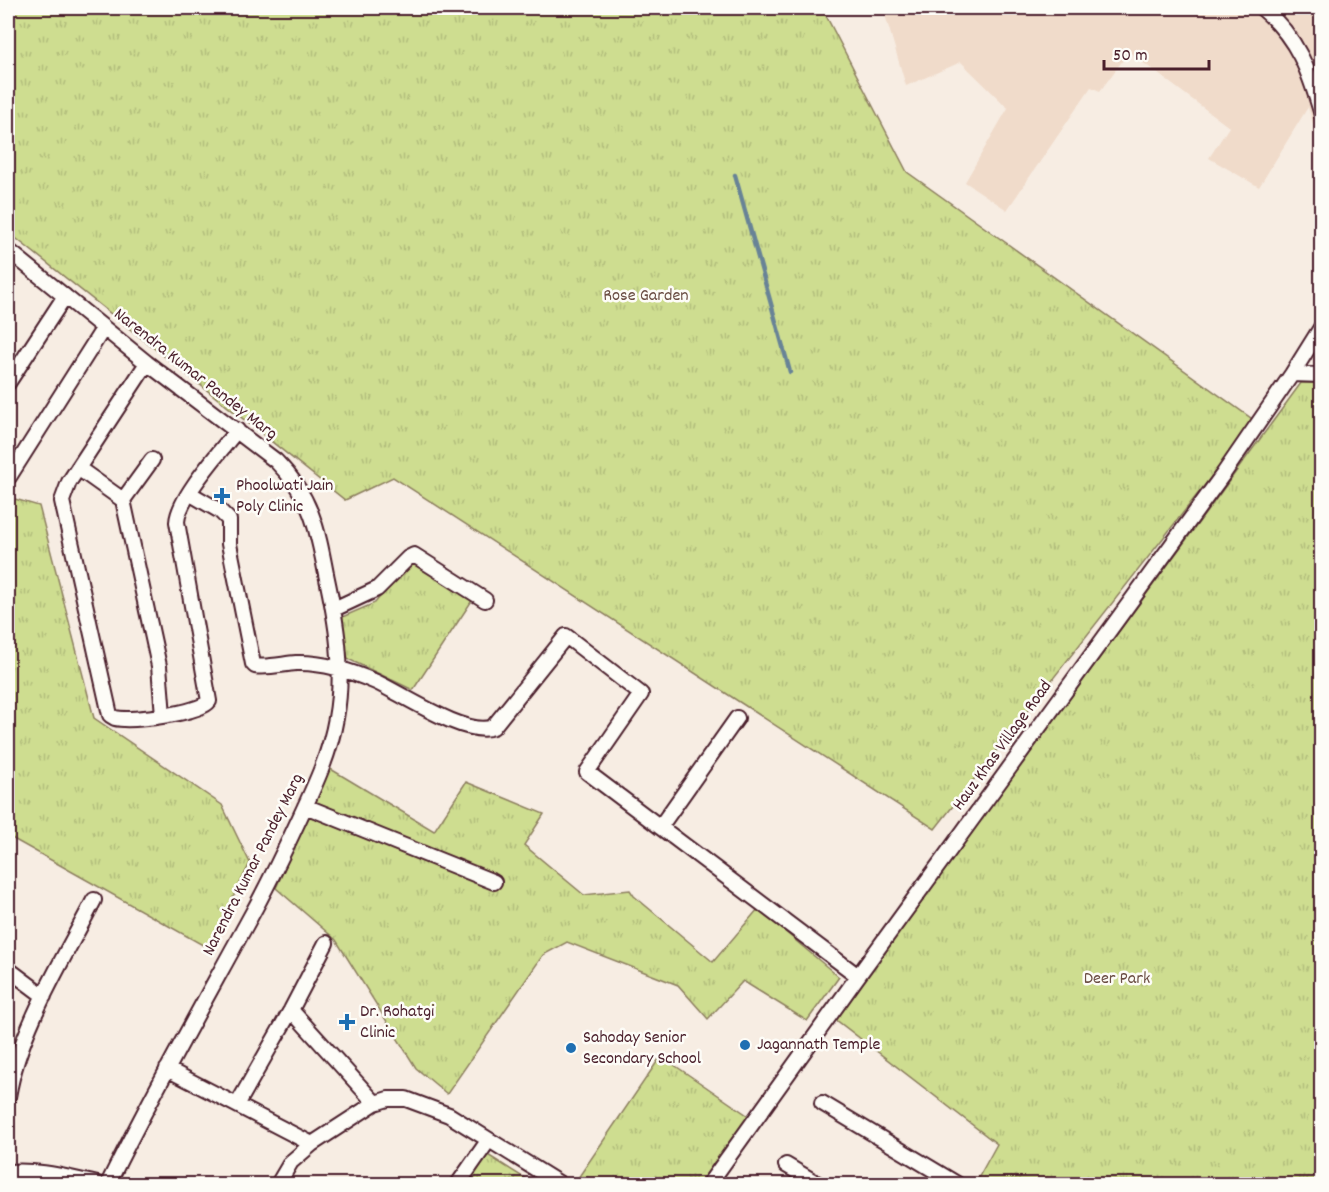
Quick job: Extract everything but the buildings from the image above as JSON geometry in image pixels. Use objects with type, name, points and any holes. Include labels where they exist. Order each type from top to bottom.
[{"type":"street","points":[[1262,8],[1278,21],[1292,41],[1309,74],[1322,115]]},
{"type":"street","name":"Narendra Kumar Pandey Marg","points":[[8,250],[147,363],[276,460],[292,477],[307,502],[320,542],[334,609],[339,669],[337,715],[331,742],[320,773],[276,870],[167,1069],[108,1185]]},
{"type":"street","points":[[8,383],[65,296]]},
{"type":"street","name":"Hauz Khas Village Road","points":[[709,1185],[1224,473],[1322,326]]},
{"type":"street","points":[[9,477],[104,328]]},
{"type":"street","points":[[147,363],[64,490],[62,501],[110,715],[121,720],[163,716],[204,707],[209,701],[177,522],[179,509],[189,493],[237,430]]},
{"type":"street","points":[[1292,374],[1322,375]]},
{"type":"street","points":[[123,500],[152,460]]},
{"type":"street","points":[[78,468],[123,500],[159,666],[163,716]]},
{"type":"street","points":[[189,493],[229,520],[229,544],[254,665],[261,667],[305,663],[339,669],[376,682],[452,721],[485,730],[493,727],[567,636],[641,694],[587,772],[858,976]]},
{"type":"street","points":[[334,609],[377,589],[408,558],[414,555],[485,600]]},
{"type":"street","points":[[660,826],[737,718]]},
{"type":"street","points":[[305,806],[494,882]]},
{"type":"street","points":[[8,1097],[17,1057],[44,996],[94,900]]},
{"type":"street","points":[[237,1105],[326,943]]},
{"type":"street","points":[[8,969],[44,996]]},
{"type":"street","points":[[291,1010],[375,1103]]},
{"type":"street","points":[[167,1069],[312,1143]]},
{"type":"street","points":[[278,1185],[291,1162],[312,1143],[375,1103],[388,1099],[406,1099],[449,1115],[560,1185]]},
{"type":"street","points":[[822,1103],[954,1184]]},
{"type":"street","points":[[458,1185],[488,1141]]},
{"type":"street","points":[[786,1165],[818,1185]]},
{"type":"street","points":[[8,1172],[41,1172],[98,1185]]},
{"type":"shaded area","points":[[883,8],[1321,8],[1321,151],[1308,107],[1259,187],[1209,158],[1229,127],[1129,52],[1100,91],[1091,87],[1007,210],[965,182],[1008,108],[961,62],[906,86]]},
{"type":"green space","name":"Rose Garden","points":[[8,8],[822,8],[907,172],[1255,421],[935,829],[393,477],[345,500],[8,232]]},
{"type":"green space","name":"Deer Park","points":[[1301,383],[1321,383],[1321,1184],[975,1184],[997,1144],[835,1019]]},
{"type":"green space","points":[[8,497],[39,506],[94,718],[222,805],[250,863],[208,948],[8,836]]},
{"type":"green space","points":[[416,552],[479,590],[413,690],[348,659],[340,618],[375,603]]},
{"type":"green space","points":[[329,768],[434,831],[466,782],[544,814],[524,845],[584,895],[630,890],[634,896],[713,962],[758,909],[839,977],[807,1021],[743,981],[708,1019],[678,985],[567,942],[543,955],[447,1094],[416,1068],[336,940],[276,888]]},
{"type":"green space","points":[[661,1056],[750,1117],[704,1184],[588,1184],[578,1178]]},
{"type":"green space","points":[[483,1152],[534,1184],[463,1184]]},
{"type":"waterway","points":[[735,175],[790,372]]},
{"type":"place","name":"Phoolwati Jain Poly Clinic","points":[[222,496]]},
{"type":"place","name":"Dr. Rohatgi Clinic","points":[[347,1022]]},
{"type":"place","name":"Jagannath Temple","points":[[745,1045]]},
{"type":"place","name":"Sahoday Senior Secondary School","points":[[571,1048]]}]
